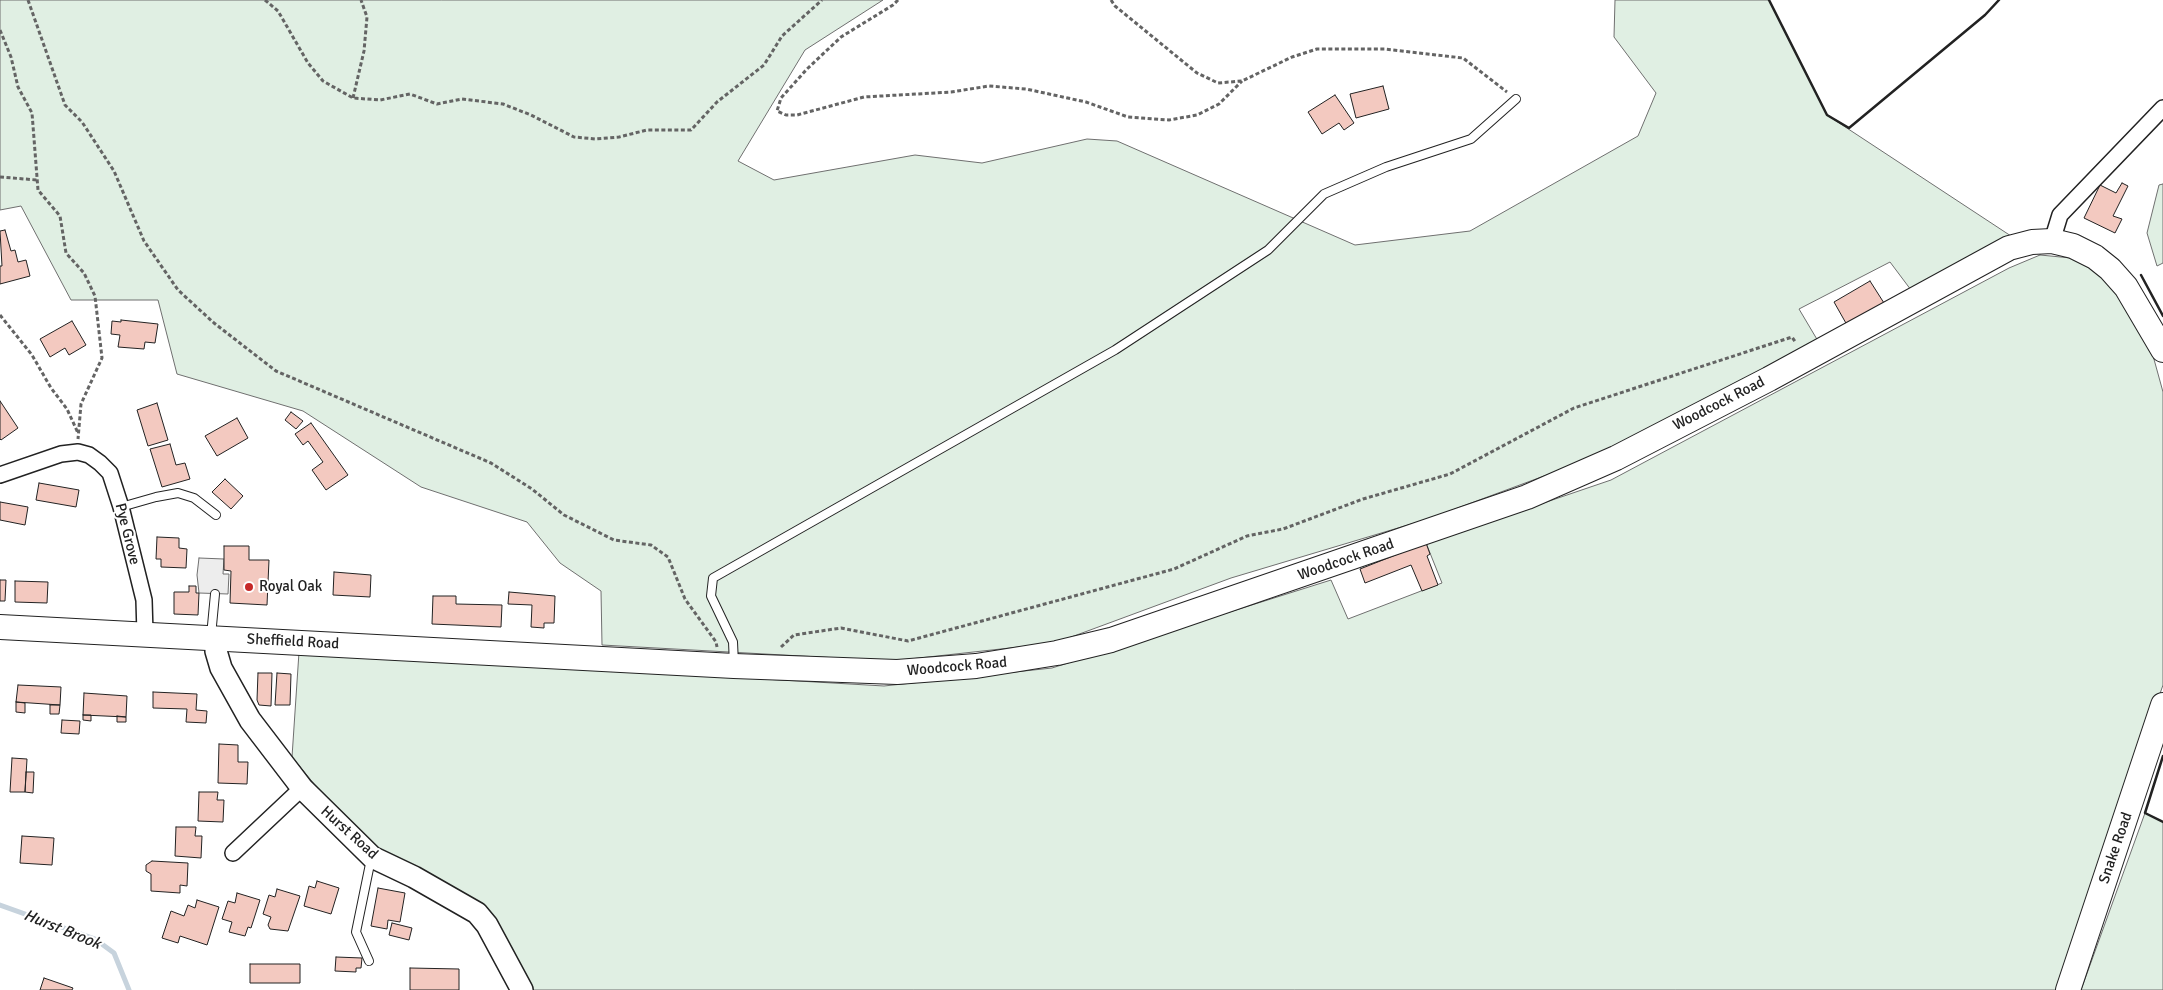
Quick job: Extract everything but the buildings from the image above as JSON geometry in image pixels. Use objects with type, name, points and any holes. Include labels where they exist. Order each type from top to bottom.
[{"type":"main road","name":"Woodcock Road","points":[[586,658],[897,672],[936,670],[1015,661],[1111,640],[1527,497],[1616,458],[2009,248],[2032,242],[2052,241]]},
{"type":"main road","points":[[2052,241],[2072,246],[2095,257],[2110,268],[2126,287],[2163,350]]},
{"type":"main road","name":"Sheffield Road","points":[[0,627],[586,658]]},
{"type":"main road","name":"Snake Road","points":[[2068,990],[2163,705]]},
{"type":"street","points":[[2052,241],[2060,215],[2163,108]]},
{"type":"street","points":[[0,475],[61,454],[78,452]]},
{"type":"street","name":"Pye Grove","points":[[78,452],[94,459],[110,473],[121,507],[144,600],[145,634]]},
{"type":"street","name":"Hurst Road","points":[[214,638],[221,668],[245,711],[302,788],[372,857],[414,877],[477,912],[487,925],[522,990]]},
{"type":"street","points":[[232,852],[302,788]]},
{"type":"lane","points":[[734,666],[733,642],[711,596],[713,578],[1114,350],[1268,250],[1324,194],[1386,167],[1471,139],[1516,99]]},
{"type":"lane","points":[[121,507],[178,493],[194,498],[216,515]]},
{"type":"lane","points":[[214,638],[215,594]]},
{"type":"lane","points":[[369,961],[356,932],[372,857]]},
{"type":"path","points":[[28,0],[65,105],[82,122],[114,171],[144,241],[178,290],[214,323],[276,371],[490,463],[532,488],[564,515],[614,540],[651,545],[668,557],[686,599],[716,642]]},
{"type":"path","points":[[266,0],[278,11],[308,63],[323,81],[353,98],[380,100],[410,94],[437,104],[462,99],[503,104],[531,115],[574,138],[619,137],[647,130],[691,130],[717,102],[764,65],[782,36],[822,0]]},
{"type":"path","points":[[353,98],[364,51],[367,18],[360,0]]},
{"type":"path","points":[[898,0],[841,37],[807,69],[781,98],[777,111],[786,115],[798,115],[864,97],[951,92],[989,86],[1026,89],[1086,102],[1128,117],[1169,120],[1197,115],[1219,104],[1242,81]]},
{"type":"path","points":[[1111,0],[1115,6],[1197,73],[1218,83],[1242,81],[1292,58],[1317,49],[1385,49],[1462,58],[1516,99]]},
{"type":"path","points":[[0,30],[18,87],[32,113],[38,190],[60,216],[66,253],[84,273],[95,296],[102,358],[81,404],[78,452]]},
{"type":"path","points":[[0,178],[37,180]]},
{"type":"path","points":[[0,315],[32,355],[51,388],[67,409],[78,433]]},
{"type":"path","points":[[759,667],[794,635],[840,628],[908,641],[1174,569],[1247,536],[1283,529],[1363,499],[1450,474],[1574,408],[1792,337],[1806,358]]},
{"type":"green space","points":[[0,0],[883,0],[805,50],[738,161],[774,180],[915,155],[982,163],[1087,139],[1117,141],[1355,245],[1470,231],[1638,136],[1656,93],[1614,37],[1615,0],[1769,0],[1827,115],[2011,236],[1911,290],[1890,262],[1799,309],[1818,341],[1625,446],[1428,519],[1231,578],[1055,643],[892,661],[602,645],[601,591],[560,563],[527,522],[421,487],[303,411],[177,374],[158,300],[71,300],[21,206],[0,210]]},
{"type":"green space","points":[[2163,184],[2163,263],[2157,266],[2147,233],[2159,185]]},
{"type":"green space","points":[[2040,255],[2071,258],[2108,278],[2152,352],[2163,392],[2163,685],[2057,990],[532,990],[454,892],[373,845],[315,785],[292,757],[299,652],[884,686],[1052,668],[1331,580],[1348,619],[1442,583],[1426,543],[1611,480],[2009,268]]},
{"type":"green space","points":[[2145,813],[2163,822],[2163,990],[2081,990]]},
{"type":"shaded area","points":[[199,558],[224,559],[223,574],[229,574],[228,594],[199,593],[197,575]]},
{"type":"waterway","name":"Hurst Brook","points":[[0,905],[95,939],[114,953],[129,990]]},
{"type":"wall","points":[[1769,0],[1827,115],[1849,128],[1985,15],[1999,0]]},
{"type":"wall","points":[[2141,275],[2163,316]]},
{"type":"wall","points":[[2163,756],[2145,813],[2163,822]]},
{"type":"place","name":"Royal Oak","points":[[249,587]]}]
